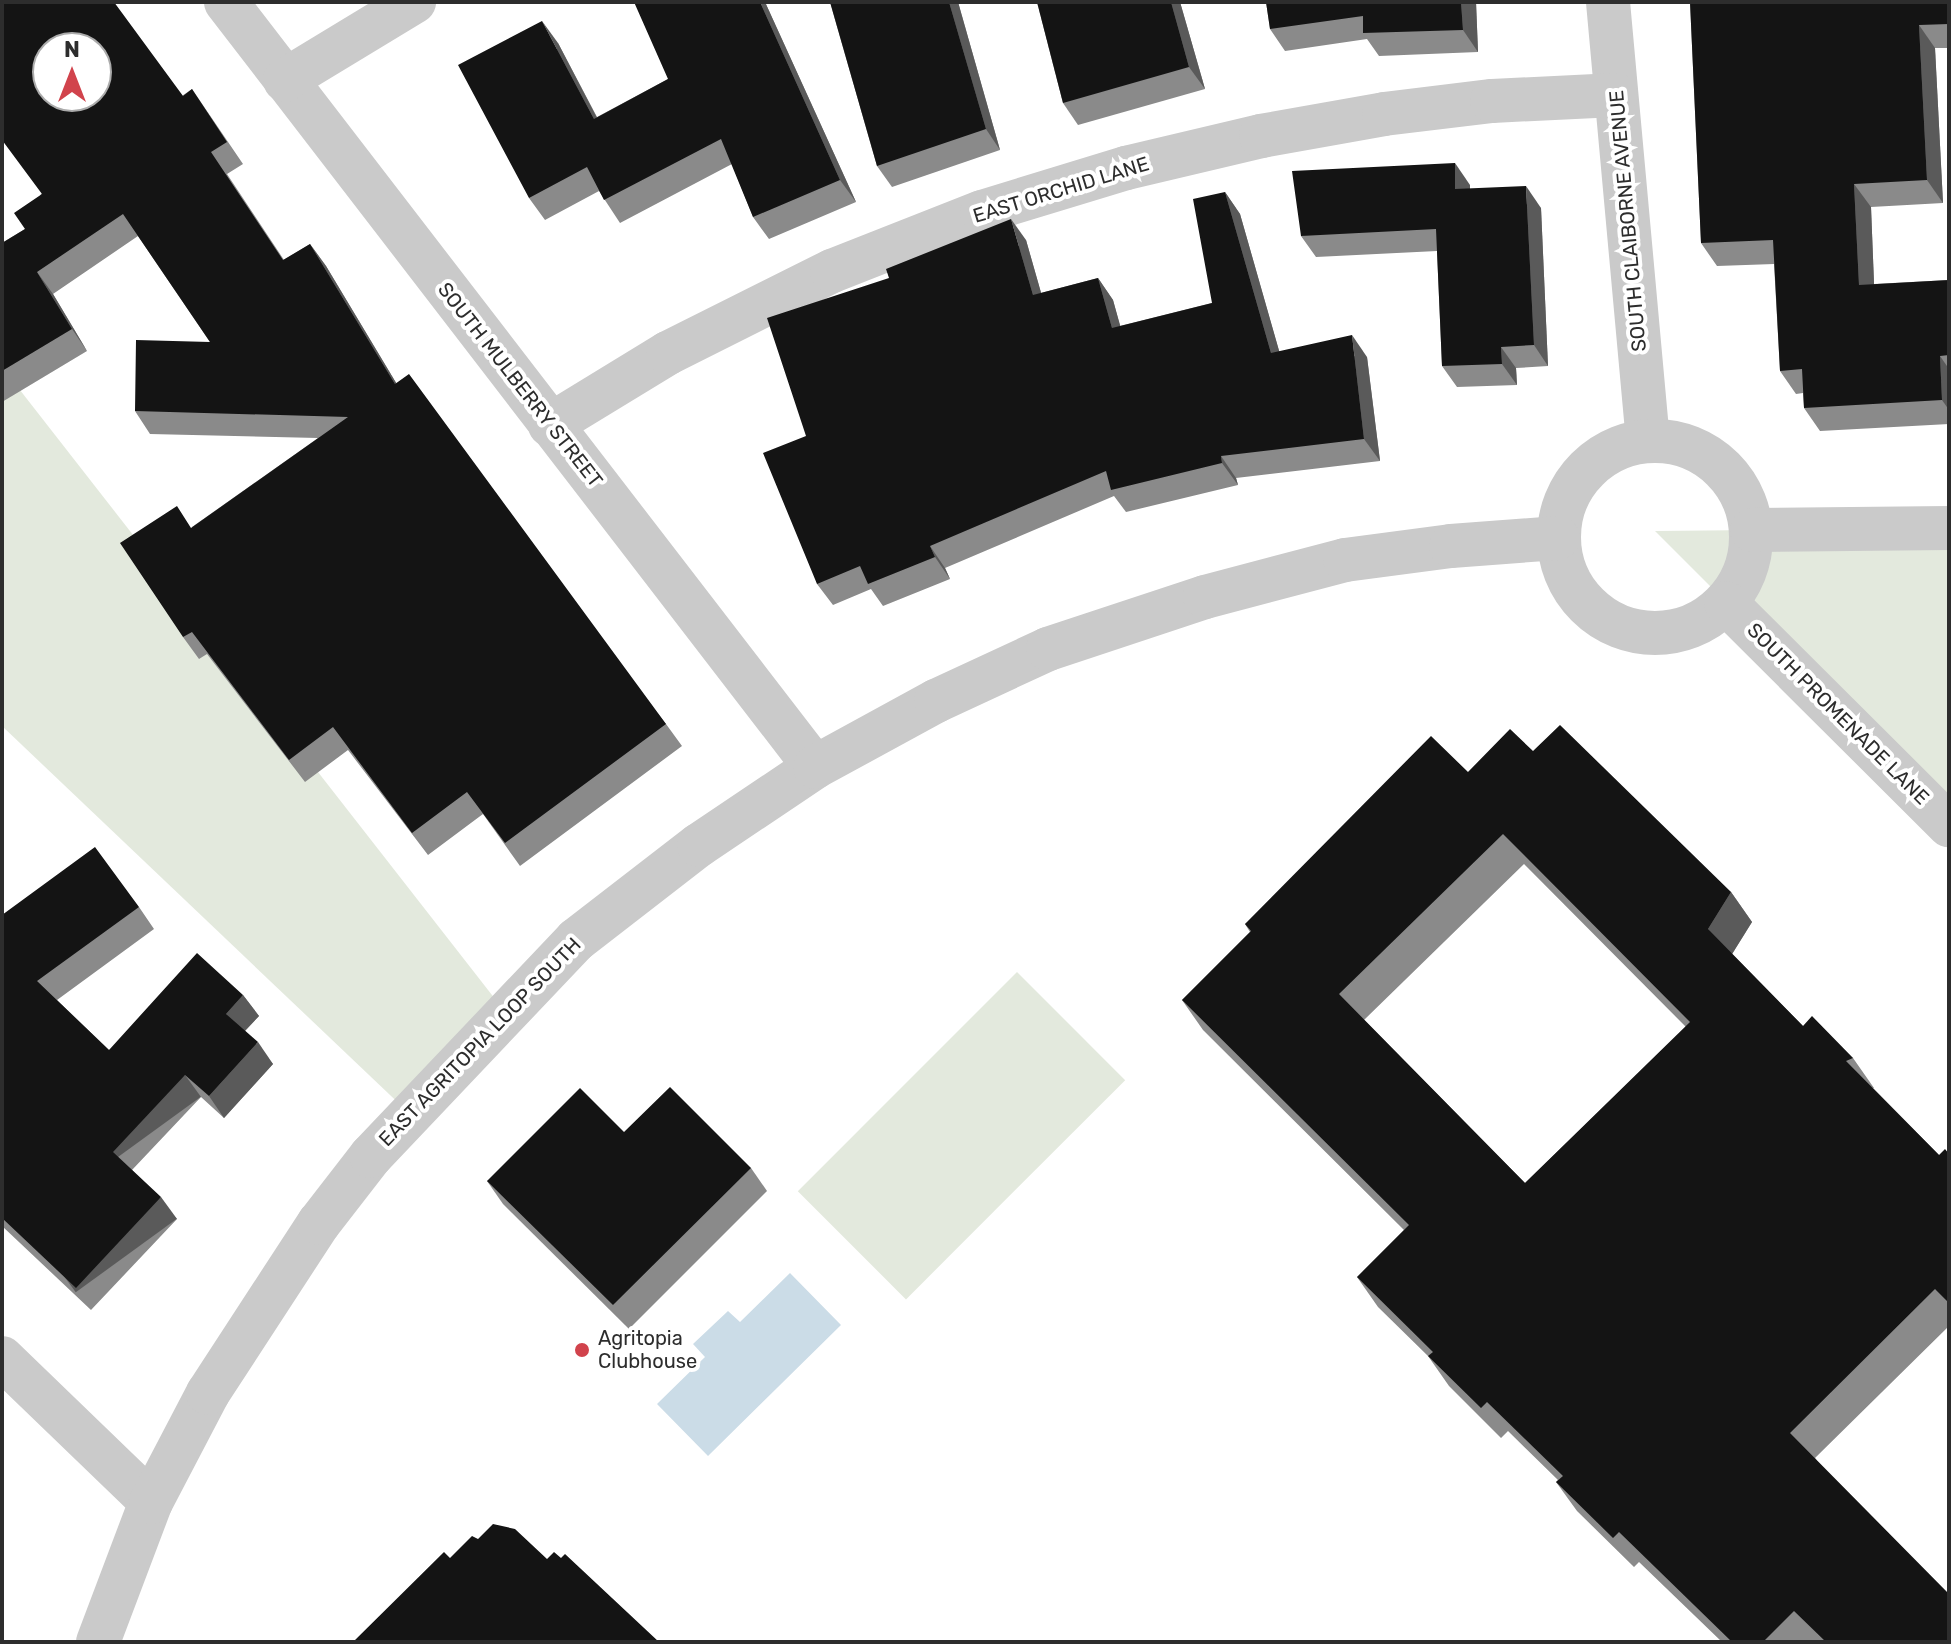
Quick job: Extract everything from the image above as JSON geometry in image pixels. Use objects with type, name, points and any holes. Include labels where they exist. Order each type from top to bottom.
[{"type":"street","name":"SOUTH MULBERRY STREET","points":[[226,2],[815,767]]},
{"type":"street","points":[[285,80],[414,2]]},
{"type":"street","name":"SOUTH CLAIBORNE AVENUE","points":[[1608,2],[1648,440]]},
{"type":"street","name":"EAST ORCHID LANE","points":[[550,425],[668,353],[832,271],[1025,199],[1126,168],[1261,136],[1384,114],[1492,101],[1616,95]]},
{"type":"street","points":[[1648,440],[1678,443],[1706,455],[1729,475],[1745,501],[1752,530],[1750,556],[1741,581],[1726,603],[1700,622],[1669,633],[1635,632],[1605,620],[1580,599],[1564,570],[1558,538],[1562,509],[1575,483],[1595,461],[1619,447],[1648,440]]},
{"type":"street","points":[[1752,530],[1949,528]]},
{"type":"street","name":"EAST AGRITOPIA LOOP SOUTH","points":[[98,1642],[151,1502],[208,1393],[261,1307],[319,1223],[371,1156],[576,940],[699,845],[815,767],[936,701],[1048,649],[1205,597],[1345,560],[1451,546],[1558,538]]},
{"type":"street","name":"SOUTH PROMENADE LANE","points":[[1726,603],[1949,825]]},
{"type":"street","points":[[2,1358],[151,1502]]},
{"type":"shaded area","points":[[2,367],[506,1013],[410,1114],[2,726]]},
{"type":"shaded area","points":[[1949,528],[1949,825],[1655,531]]},
{"type":"shaded area","points":[[1017,972],[1125,1080],[906,1299],[798,1191]]},
{"type":"water","points":[[790,1273],[841,1325],[708,1456],[657,1404],[705,1357],[693,1344],[728,1311],[740,1322]]},
{"type":"building","points":[[2,2],[114,2],[183,96],[192,89],[227,142],[211,152],[283,260],[310,244],[395,384],[409,374],[666,724],[505,843],[467,792],[412,833],[333,727],[289,760],[192,632],[183,637],[120,543],[177,506],[191,528],[348,417],[135,411],[136,340],[210,342],[123,214],[37,272],[72,329],[2,371],[2,243],[25,229],[14,213],[42,194],[2,140]]},
{"type":"building","points":[[634,2],[760,2],[840,180],[753,217],[721,139],[604,200],[587,167],[529,198],[458,65],[542,21],[594,119],[668,79]]},
{"type":"building","points":[[830,2],[949,2],[986,129],[877,166]]},
{"type":"building","points":[[1037,2],[1171,2],[1189,67],[1063,103]]},
{"type":"building","points":[[1266,2],[1461,2],[1463,30],[1363,33],[1363,16],[1270,29]]},
{"type":"building","points":[[1690,2],[1949,2],[1949,24],[1919,25],[1927,180],[1854,184],[1859,285],[1949,280],[1949,355],[1940,356],[1942,400],[1804,408],[1802,369],[1780,371],[1773,240],[1701,243]]},
{"type":"building","points":[[1455,163],[1455,189],[1526,186],[1534,345],[1501,347],[1502,364],[1442,366],[1436,229],[1301,236],[1292,171]]},
{"type":"building","points":[[1225,192],[1271,353],[1352,335],[1364,439],[1221,456],[1222,463],[1111,490],[1106,471],[930,546],[935,557],[868,584],[860,566],[817,584],[763,453],[806,436],[767,318],[889,278],[886,269],[1011,219],[1033,295],[1098,278],[1112,328],[1212,303],[1193,199]]},
{"type":"building","points":[[1560,725],[1731,892],[1708,929],[1803,1026],[1812,1016],[1853,1058],[1846,1061],[1939,1155],[1945,1149],[1949,1154],[1949,1303],[1935,1289],[1790,1433],[1949,1594],[1949,1642],[1826,1642],[1794,1611],[1763,1642],[1732,1642],[1619,1532],[1613,1538],[1556,1482],[1563,1476],[1487,1402],[1481,1408],[1428,1356],[1433,1352],[1357,1277],[1409,1225],[1182,1000],[1251,931],[1245,924],[1431,736],[1468,772],[1510,729],[1533,751]],"holes":[[[1503,834],[1690,1022],[1525,1183],[1339,994]]]},
{"type":"building","points":[[95,847],[139,907],[37,981],[109,1050],[197,953],[243,995],[226,1014],[258,1042],[209,1096],[185,1075],[113,1152],[161,1197],[76,1288],[2,1218],[2,915]]},
{"type":"building","points":[[670,1087],[751,1168],[613,1305],[487,1181],[580,1088],[624,1132]]},
{"type":"building","points":[[493,1524],[515,1529],[547,1559],[554,1552],[561,1558],[565,1554],[659,1642],[353,1642],[444,1552],[450,1558],[472,1536],[478,1539]]},
{"type":"place","name":"Agritopia Clubhouse","points":[[582,1350]]}]
